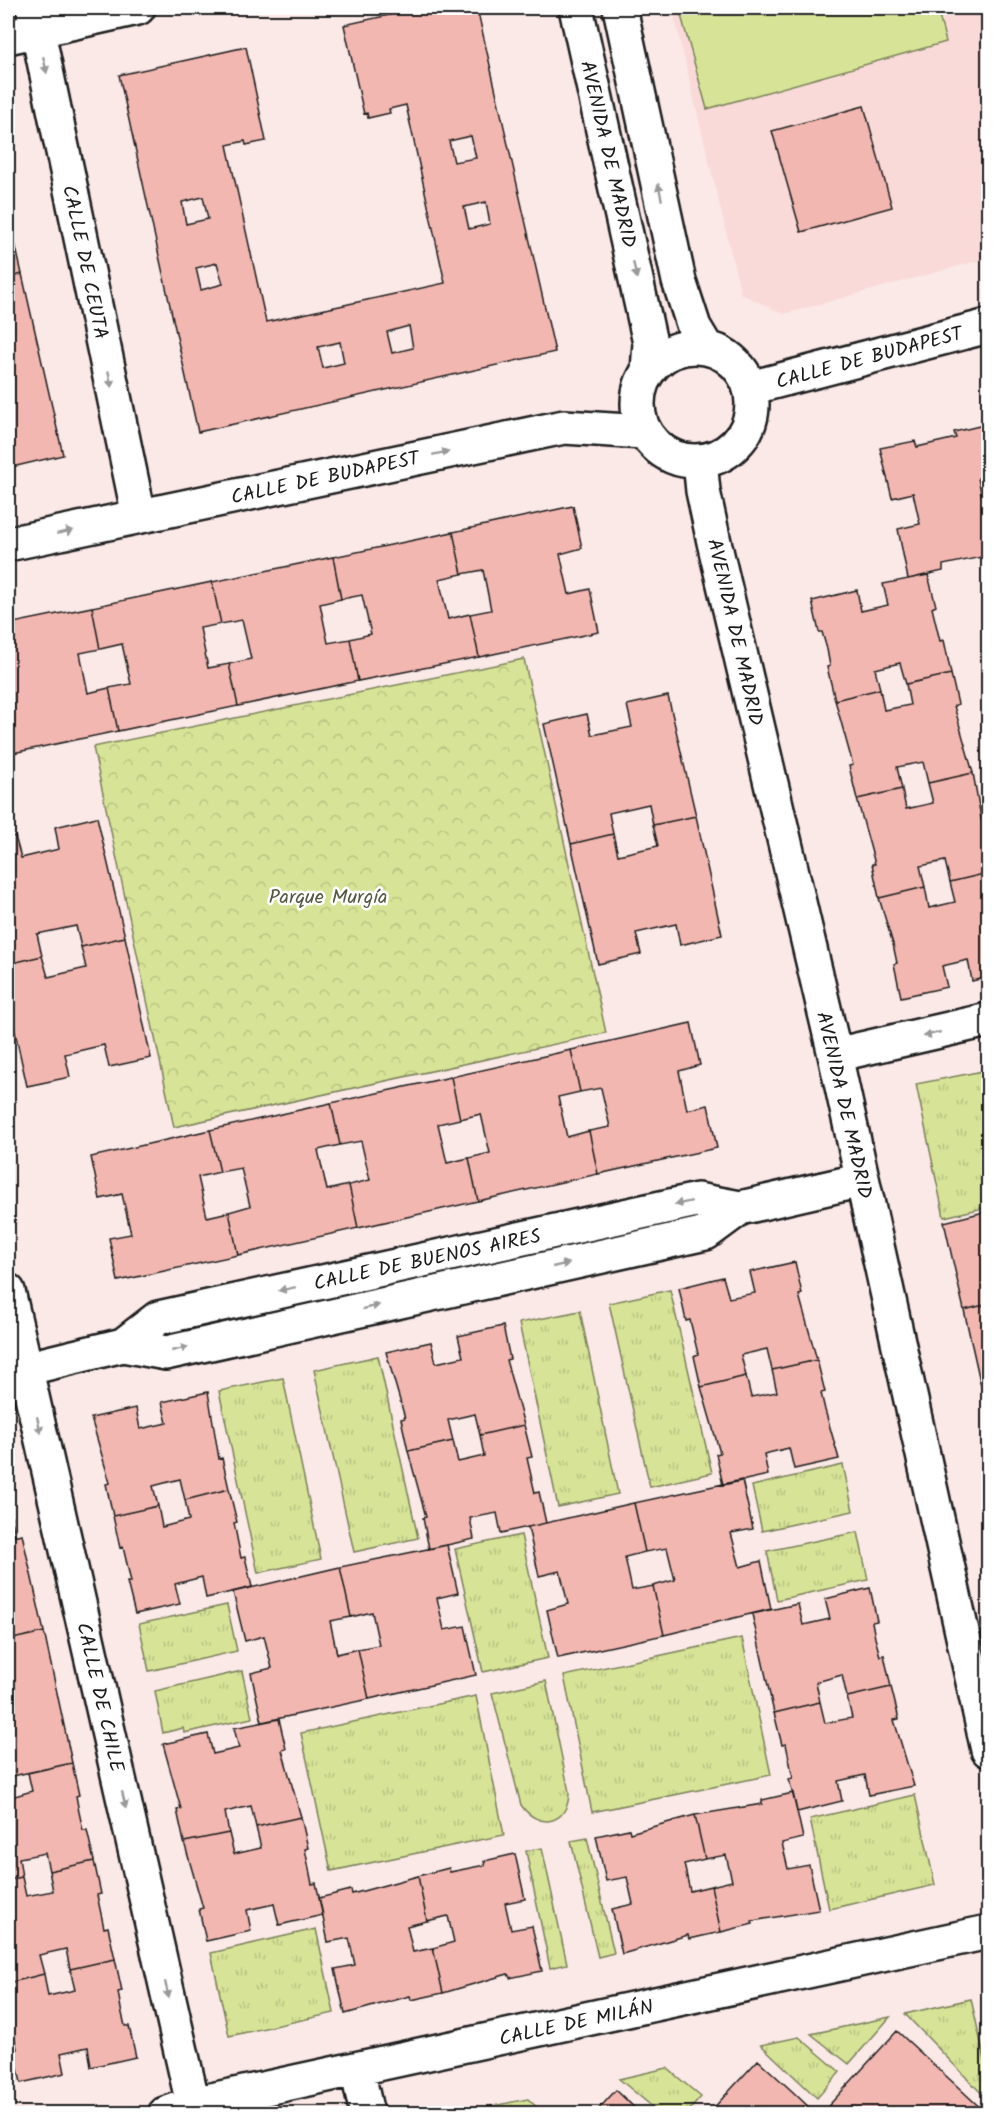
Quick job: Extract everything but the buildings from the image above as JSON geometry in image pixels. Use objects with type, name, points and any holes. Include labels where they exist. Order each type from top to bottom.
[{"type":"street","points":[[26,25],[138,8]]},
{"type":"street","name":"AVENIDA DE MADRID","points":[[576,8],[650,343],[648,371]]},
{"type":"street","name":"AVENIDA DE MADRID","points":[[620,8],[679,281],[694,327],[706,347]]},
{"type":"street","name":"CALLE DE CEUTA","points":[[26,25],[139,516]]},
{"type":"street","name":"CALLE DE BUDAPEST","points":[[750,388],[988,326]]},
{"type":"street","points":[[690,346],[706,347],[726,355],[741,369],[750,388],[752,413],[742,436],[724,454],[700,461],[678,459],[659,449],[644,432],[638,417],[637,400],[640,385],[648,371],[660,358],[674,350],[690,346]]},
{"type":"street","name":"CALLE DE BUDAPEST","points":[[8,544],[564,427],[644,432]]},
{"type":"street","name":"AVENIDA DE MADRID","points":[[700,461],[703,491],[714,542],[835,1055],[988,1750]]},
{"type":"street","points":[[835,1055],[988,1020]]},
{"type":"street","name":"CALLE DE BUENOS AIRES","points":[[17,1371],[123,1345],[166,1353],[706,1233],[740,1208],[862,1180]]},
{"type":"street","name":"CALLE DE CHILE","points":[[8,1292],[17,1371],[179,2109]]},
{"type":"street","name":"CALLE DE MILÁN","points":[[179,2109],[988,1931]]},
{"type":"street","points":[[357,2069],[367,2114]]},
{"type":"shaded area","points":[[672,8],[988,8],[988,258],[784,314],[741,294]]},
{"type":"green space","points":[[679,8],[937,8],[946,42],[707,109]]},
{"type":"green space","name":"Parque Murgía","points":[[524,659],[606,1033],[174,1127],[93,747]]},
{"type":"green space","points":[[988,1070],[988,1207],[944,1217],[916,1084]]},
{"type":"green space","points":[[670,1290],[712,1473],[650,1487],[609,1303]]},
{"type":"green space","points":[[580,1311],[618,1494],[558,1507],[519,1323]]},
{"type":"green space","points":[[378,1356],[418,1538],[354,1552],[314,1370]]},
{"type":"green space","points":[[283,1378],[321,1559],[258,1573],[219,1391]]},
{"type":"green space","points":[[843,1465],[853,1511],[762,1531],[752,1486]]},
{"type":"green space","points":[[858,1532],[868,1580],[777,1600],[767,1551]]},
{"type":"green space","points":[[521,1535],[548,1658],[483,1672],[455,1549]]},
{"type":"green space","points":[[227,1605],[237,1651],[149,1671],[139,1624]]},
{"type":"green space","points":[[742,1638],[771,1775],[592,1812],[564,1676]]},
{"type":"green space","points":[[242,1671],[252,1718],[184,1733],[183,1728],[163,1733],[155,1691]]},
{"type":"green space","points":[[546,1681],[569,1792],[568,1803],[559,1817],[544,1821],[528,1813],[521,1805],[492,1693]]},
{"type":"green space","points":[[476,1696],[504,1835],[331,1871],[301,1733]]},
{"type":"green space","points":[[915,1795],[935,1885],[829,1909],[810,1819]]},
{"type":"green space","points":[[587,1838],[614,1953],[598,1957],[571,1841]]},
{"type":"green space","points":[[542,1848],[567,1964],[550,1968],[526,1851]]},
{"type":"green space","points":[[316,1929],[334,2013],[229,2036],[211,1953]]},
{"type":"green space","points":[[971,1999],[988,2074],[988,2100],[905,2014]]},
{"type":"green space","points":[[890,2017],[849,2064],[811,2034]]},
{"type":"green space","points":[[799,2037],[840,2072],[817,2098],[761,2045]]},
{"type":"green space","points":[[667,2068],[701,2097],[687,2113],[660,2113],[619,2079]]},
{"type":"green space","points":[[528,2099],[543,2113],[457,2113]]}]
